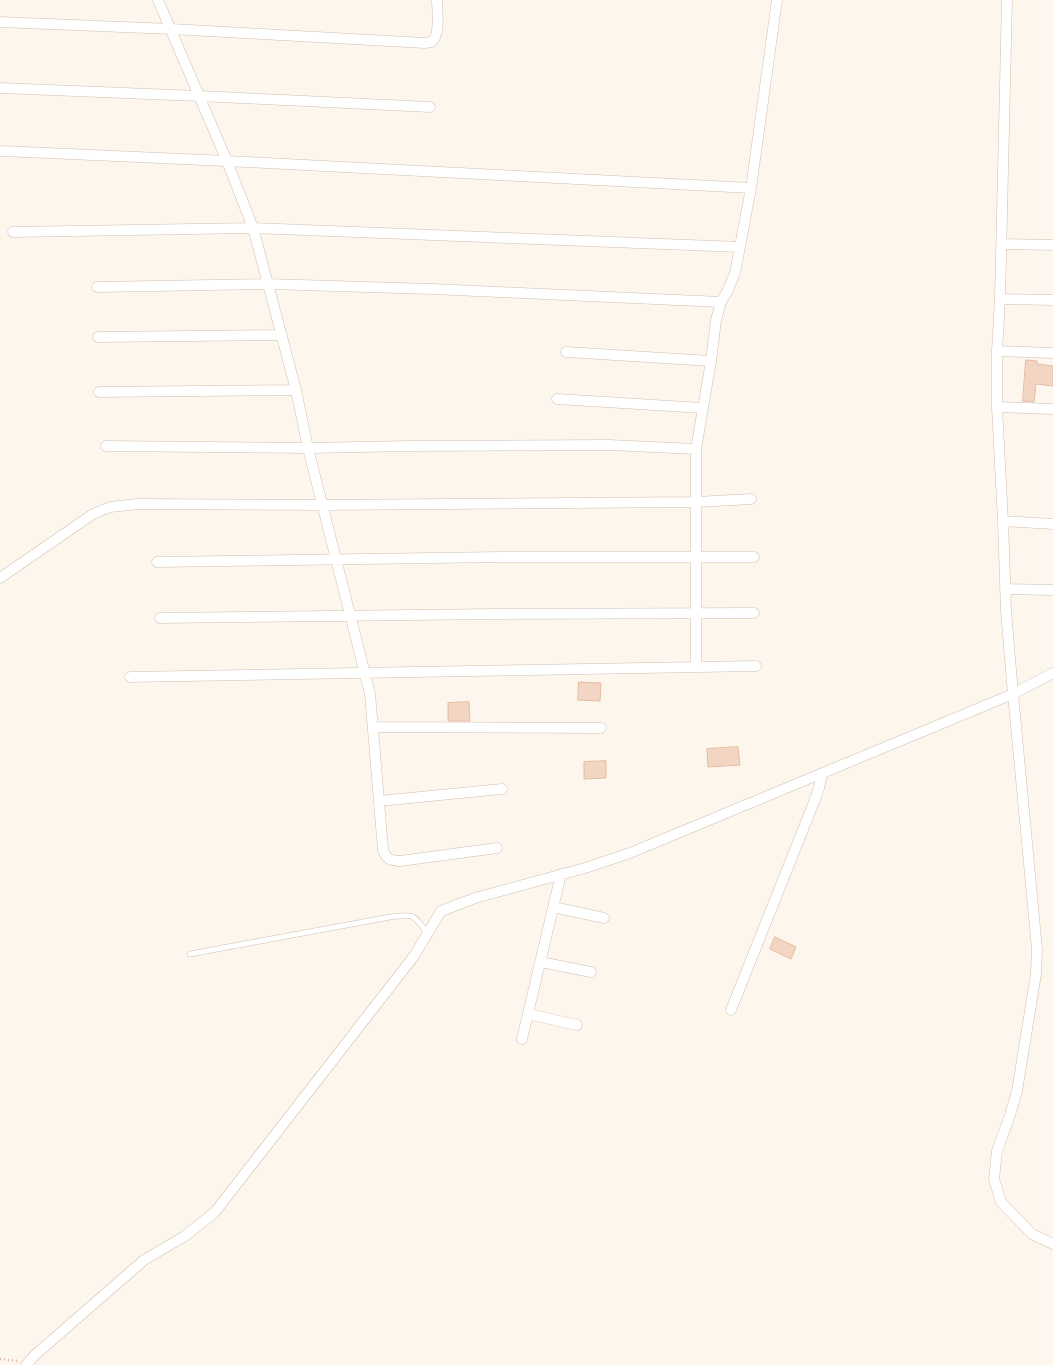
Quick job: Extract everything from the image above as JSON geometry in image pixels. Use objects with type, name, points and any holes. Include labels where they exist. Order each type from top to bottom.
[{"type":"street","points":[[158,0],[227,161],[253,228],[282,335],[335,560],[351,616],[370,694],[383,850],[385,856],[391,860],[400,861],[497,848]]},
{"type":"street","points":[[0,22],[171,29],[425,43],[431,42],[435,39],[438,30],[437,0]]},
{"type":"street","points":[[696,667],[696,449],[711,361],[716,320],[721,302],[735,273],[751,188],[777,0]]},
{"type":"street","points":[[1007,0],[1002,244],[997,351],[997,407],[1005,589],[1013,694],[1038,949],[1036,974],[1017,1091],[997,1151],[994,1179],[1001,1202],[1032,1234],[1053,1244]]},
{"type":"street","points":[[0,88],[430,107]]},
{"type":"street","points":[[2,151],[751,188]]},
{"type":"street","points":[[13,232],[253,228],[740,247]]},
{"type":"street","points":[[1002,244],[1053,245]]},
{"type":"street","points":[[97,287],[268,284],[432,289],[721,302]]},
{"type":"street","points":[[1000,299],[1053,300]]},
{"type":"street","points":[[98,337],[282,335]]},
{"type":"street","points":[[997,351],[1053,353]]},
{"type":"street","points":[[566,352],[711,361]]},
{"type":"street","points":[[99,392],[296,390]]},
{"type":"street","points":[[557,399],[702,408]]},
{"type":"street","points":[[997,407],[1053,409]]},
{"type":"street","points":[[106,446],[308,448],[609,445],[696,449]]},
{"type":"street","points":[[0,578],[93,514],[110,507],[138,504],[322,505],[696,502],[751,499]]},
{"type":"street","points":[[1003,521],[1053,524]]},
{"type":"street","points":[[157,562],[501,557],[754,558]]},
{"type":"street","points":[[1005,589],[1053,590]]},
{"type":"street","points":[[160,618],[754,613]]},
{"type":"street","points":[[130,677],[756,666]]},
{"type":"street","points":[[27,1364],[35,1355],[144,1260],[185,1236],[215,1212],[414,956],[441,911],[475,898],[585,868],[630,853],[1013,694],[1053,673]]},
{"type":"street","points":[[373,727],[601,728]]},
{"type":"street","points":[[732,1010],[814,802],[822,774]]},
{"type":"street","points":[[379,801],[502,789]]},
{"type":"street","points":[[522,1039],[561,874]]},
{"type":"street","points":[[553,908],[604,918]]},
{"type":"street","points":[[540,962],[591,972]]},
{"type":"street","points":[[528,1014],[577,1025]]},
{"type":"lane","points":[[190,954],[407,915],[415,917],[428,933]]},
{"type":"path","points":[[0,1359],[27,1364]]},
{"type":"building","points":[[1026,360],[1037,361],[1037,364],[1053,366],[1053,386],[1036,384],[1034,402],[1023,401]]},
{"type":"building","points":[[579,682],[601,683],[600,701],[578,700]]},
{"type":"building","points":[[469,702],[470,721],[448,721],[448,703]]},
{"type":"building","points":[[738,747],[740,765],[708,767],[707,749]]},
{"type":"building","points":[[606,761],[606,778],[584,779],[584,762]]},
{"type":"building","points":[[775,937],[796,947],[791,959],[770,949]]}]
